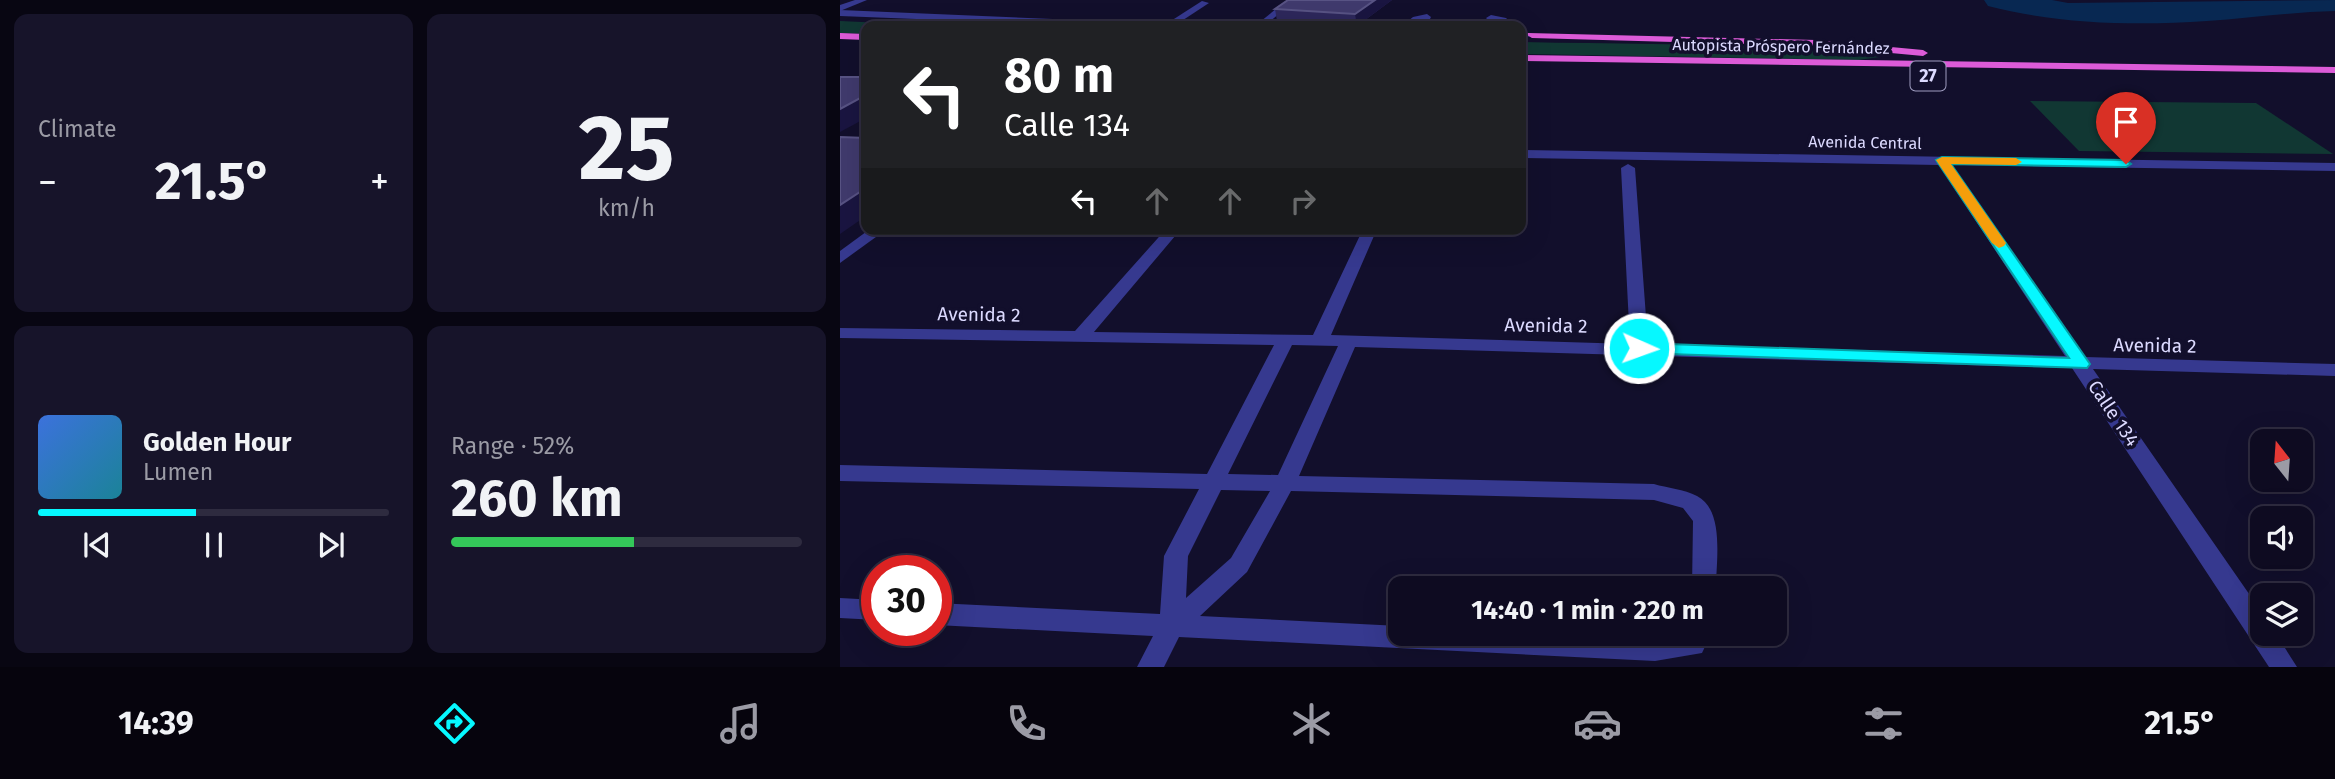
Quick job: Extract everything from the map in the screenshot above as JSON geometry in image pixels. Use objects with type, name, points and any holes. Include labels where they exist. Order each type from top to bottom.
[{"type":"highway","points":[[1526,35],[1816,43],[1963,56],[2224,69]]},
{"type":"highway","points":[[840,36],[861,37]]},
{"type":"highway","points":[[840,48],[853,49]]},
{"type":"highway","name":"Autopista Próspero Fernández","points":[[1526,58],[2335,70]]},
{"type":"highway","name":"Autopista Próspero Fernández","points":[[1526,70],[2335,82]]},
{"type":"street","points":[[840,11],[863,0]]},
{"type":"street","points":[[1265,21],[1292,0]]},
{"type":"street","points":[[1176,21],[1205,3]]},
{"type":"street","points":[[840,11],[1047,21]]},
{"type":"street","points":[[1413,21],[1427,17]]},
{"type":"street","points":[[1491,18],[1504,21]]},
{"type":"street","name":"Avenida Central","points":[[1526,153],[2335,167]]},
{"type":"street","name":"Calle 134","points":[[1942,160],[2284,667]]},
{"type":"street","points":[[1628,168],[1639,348]]},
{"type":"street","points":[[840,258],[872,235]]},
{"type":"street","points":[[1080,337],[1169,235]]},
{"type":"street","points":[[1320,341],[1367,235]]},
{"type":"street","name":"Avenida 2","points":[[840,333],[1639,348],[2335,370]]},
{"type":"street","points":[[1172,626],[1176,556],[1286,340]]},
{"type":"street","points":[[1150,667],[1172,626],[1239,565],[1285,483],[1349,341]]},
{"type":"street","points":[[840,473],[1654,492],[1690,502],[1704,520],[1703,576]]},
{"type":"street","points":[[840,608],[861,609]]},
{"type":"street","points":[[952,615],[1388,637]]},
{"type":"street","points":[[1574,646],[1655,650],[1685,646]]},
{"type":"green space","points":[[840,21],[861,22],[861,34],[840,33]]},
{"type":"green space","points":[[1526,42],[1750,46],[1887,56],[1858,60],[1526,54]]},
{"type":"green space","points":[[2030,101],[2256,103],[2333,154],[2079,151]]},
{"type":"building","points":[[1288,0],[1375,0],[1355,14],[1275,9]]},
{"type":"building","points":[[840,77],[861,77],[861,98],[840,109]]},
{"type":"building","points":[[840,137],[861,138],[861,191],[840,205]]},
{"type":"waterway","points":[[1999,0],[2068,12],[2206,12],[2287,3],[2335,2]]},
{"type":"slow traffic","points":[[1999,243],[1942,160],[2016,162]]},
{"type":"route","points":[[1639,348],[2081,364],[1942,160],[2126,164]]}]
